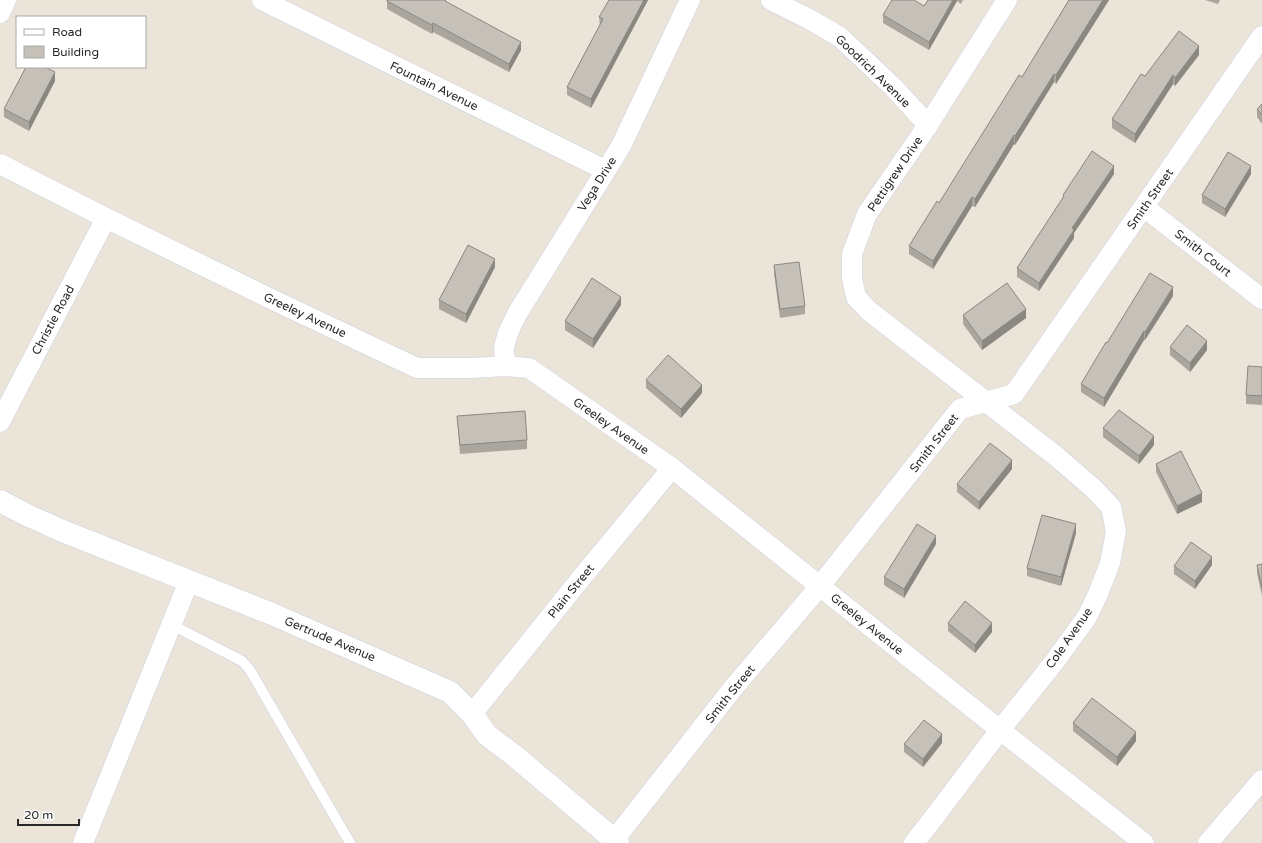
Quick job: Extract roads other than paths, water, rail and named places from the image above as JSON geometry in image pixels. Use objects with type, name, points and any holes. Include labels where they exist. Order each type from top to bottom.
[{"type":"street","points":[[0,13],[6,0]]},
{"type":"street","name":"Fountain Avenue","points":[[262,0],[605,170]]},
{"type":"street","name":"Vega Drive","points":[[505,366],[504,346],[517,314],[621,146],[690,0]]},
{"type":"street","name":"Goodrich Avenue","points":[[771,0],[811,20],[840,37],[893,87],[928,125]]},
{"type":"street","name":"Pettigrew Drive","points":[[988,402],[869,310],[856,298],[852,278],[852,254],[867,214],[928,125],[1007,0]]},
{"type":"street","name":"Smith Street","points":[[616,842],[734,687],[820,586],[960,410],[1014,394],[1262,36]]},
{"type":"street","name":"Greeley Avenue","points":[[0,164],[269,298],[418,368],[472,368],[505,366],[529,368],[672,468],[1144,843]]},
{"type":"street","name":"Smith Court","points":[[1144,207],[1262,299]]},
{"type":"street","name":"Christie Road","points":[[0,422],[106,218]]},
{"type":"street","name":"Cole Avenue","points":[[914,843],[1000,730],[1055,661],[1087,617],[1110,563],[1116,531],[1111,507],[1094,489],[1058,457],[988,402]]},
{"type":"street","name":"Plain Street","points":[[472,714],[672,468]]},
{"type":"street","name":"Gertrude Avenue","points":[[0,500],[31,517],[60,530],[272,614],[450,692],[472,714],[487,735],[616,842]]},
{"type":"street","points":[[83,843],[189,581]]},
{"type":"street","points":[[1208,843],[1262,780]]},
{"type":"lane","points":[[172,625],[242,661],[250,670],[350,843]]}]
